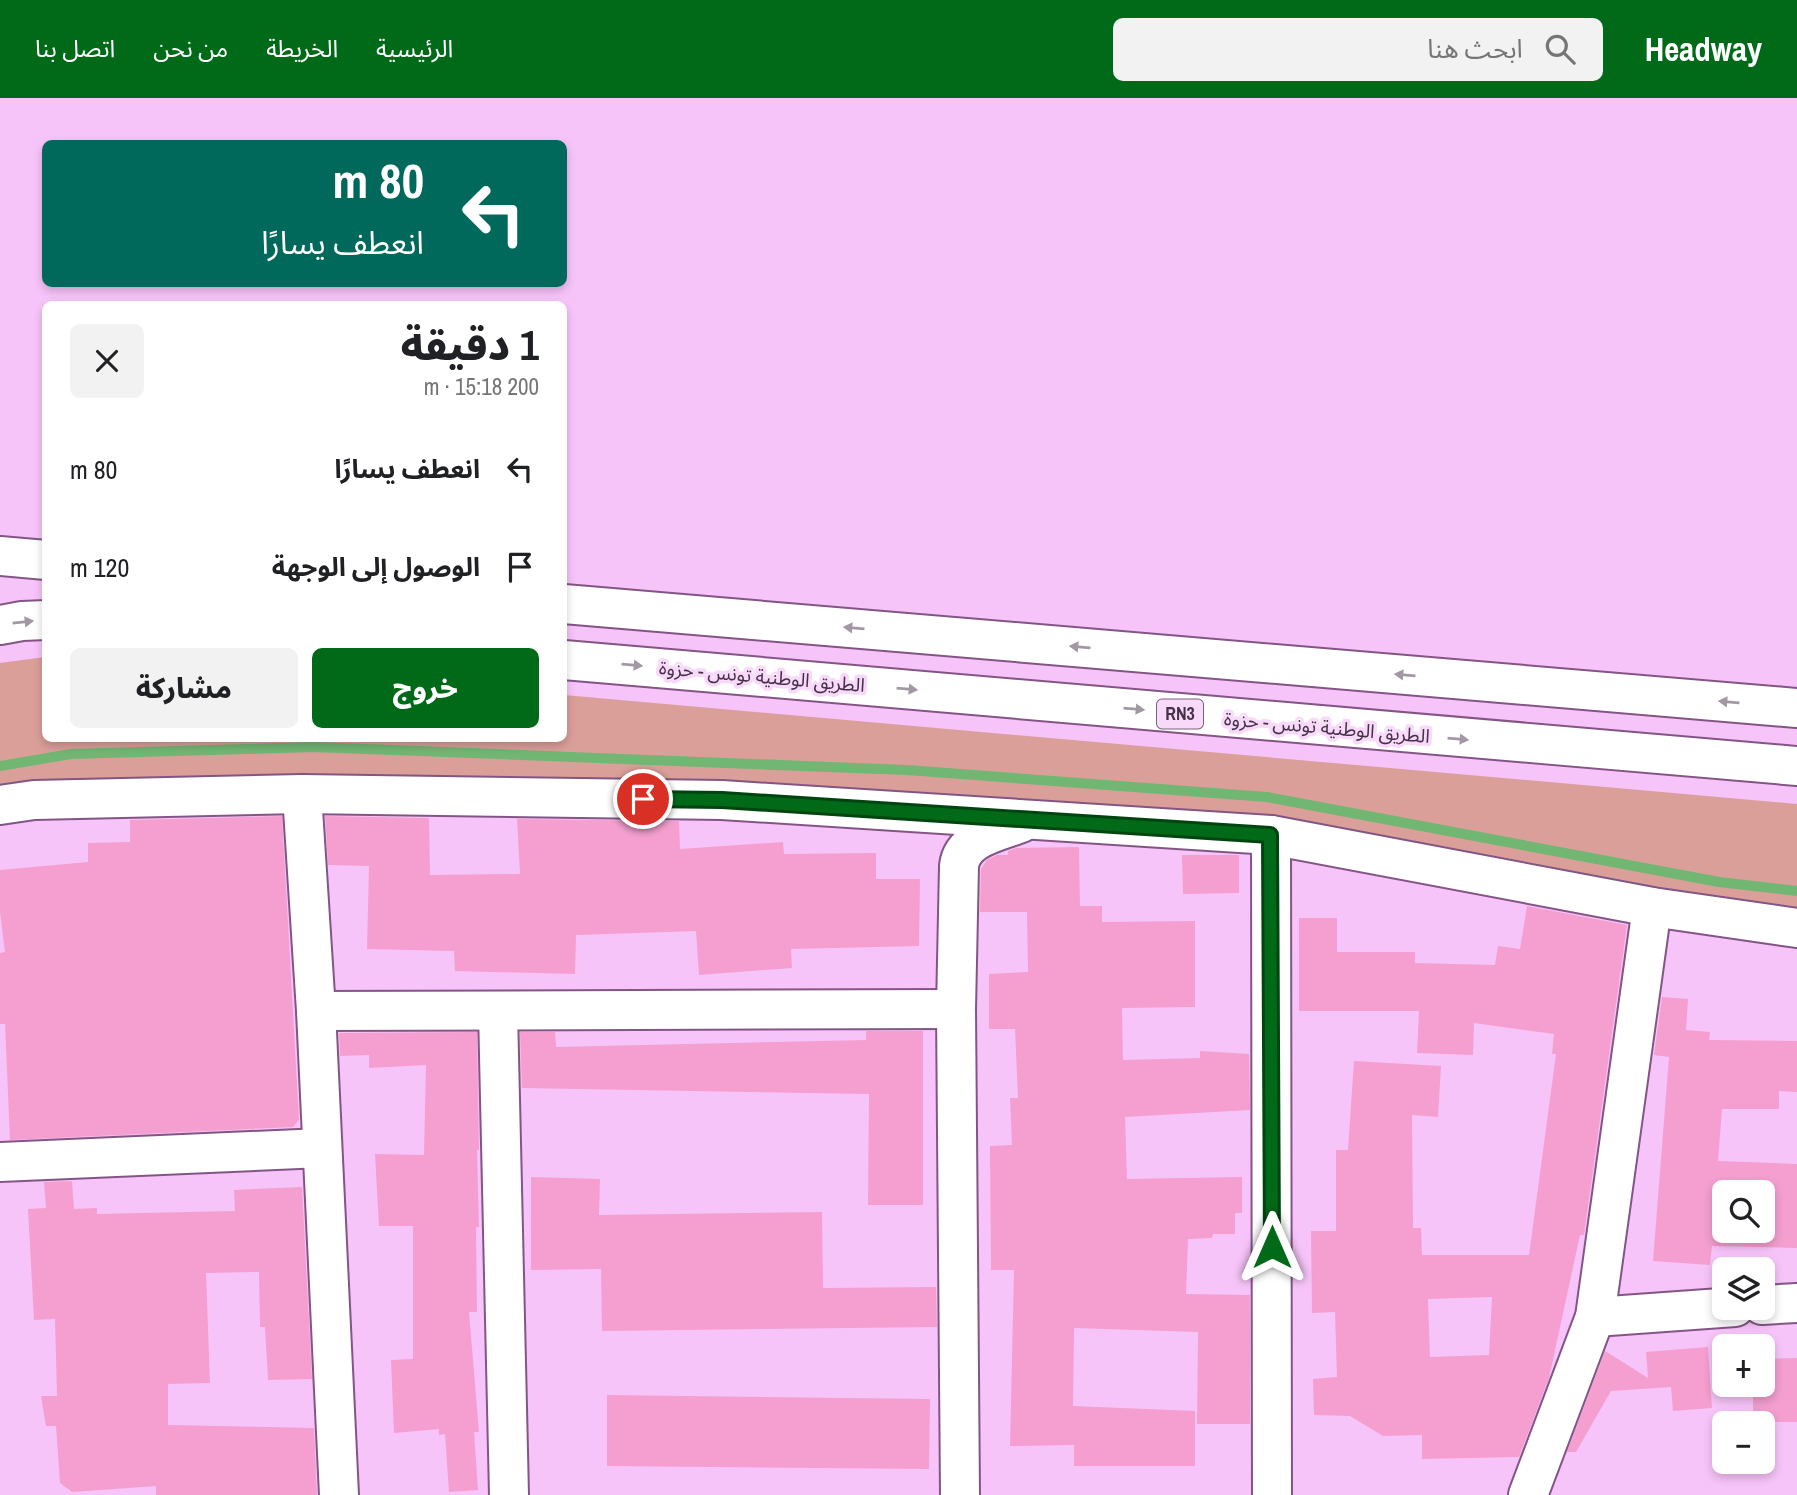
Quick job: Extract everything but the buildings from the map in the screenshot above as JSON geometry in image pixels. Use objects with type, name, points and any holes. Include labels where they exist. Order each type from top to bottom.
[{"type":"street","points":[[0,556],[42,560]]},
{"type":"street","points":[[567,604],[1797,708]]},
{"type":"street","points":[[0,625],[42,620]]},
{"type":"street","name":"الطريق الوطنية تونس - حزوة","points":[[567,660],[1797,766]]},
{"type":"street","points":[[302,794],[316,1011],[339,1495]]},
{"type":"street","points":[[0,805],[34,800],[302,794],[722,800],[1033,818],[1270,835],[1652,907],[1797,928]]},
{"type":"street","points":[[960,1495],[956,1009],[960,857],[964,849],[973,842],[1033,818]]},
{"type":"street","points":[[1270,835],[1272,1495]]},
{"type":"street","points":[[1528,1495],[1595,1317],[1652,907]]},
{"type":"street","points":[[316,1011],[956,1009]]},
{"type":"street","points":[[498,1011],[509,1495]]},
{"type":"street","points":[[0,1162],[322,1148]]},
{"type":"street","points":[[1775,1304],[1797,1303]]},
{"type":"street","points":[[1595,1317],[1712,1309]]},
{"type":"shaded area","points":[[42,657],[42,742],[567,742],[567,695],[1797,804],[1797,913],[1276,826],[981,796],[642,787],[0,798],[0,663]]},
{"type":"waterway","points":[[0,766],[71,754],[314,747],[907,770],[1267,797],[1719,882],[1797,891]]},
{"type":"route","points":[[643,799],[722,800],[1270,835],[1272,1247]]}]
